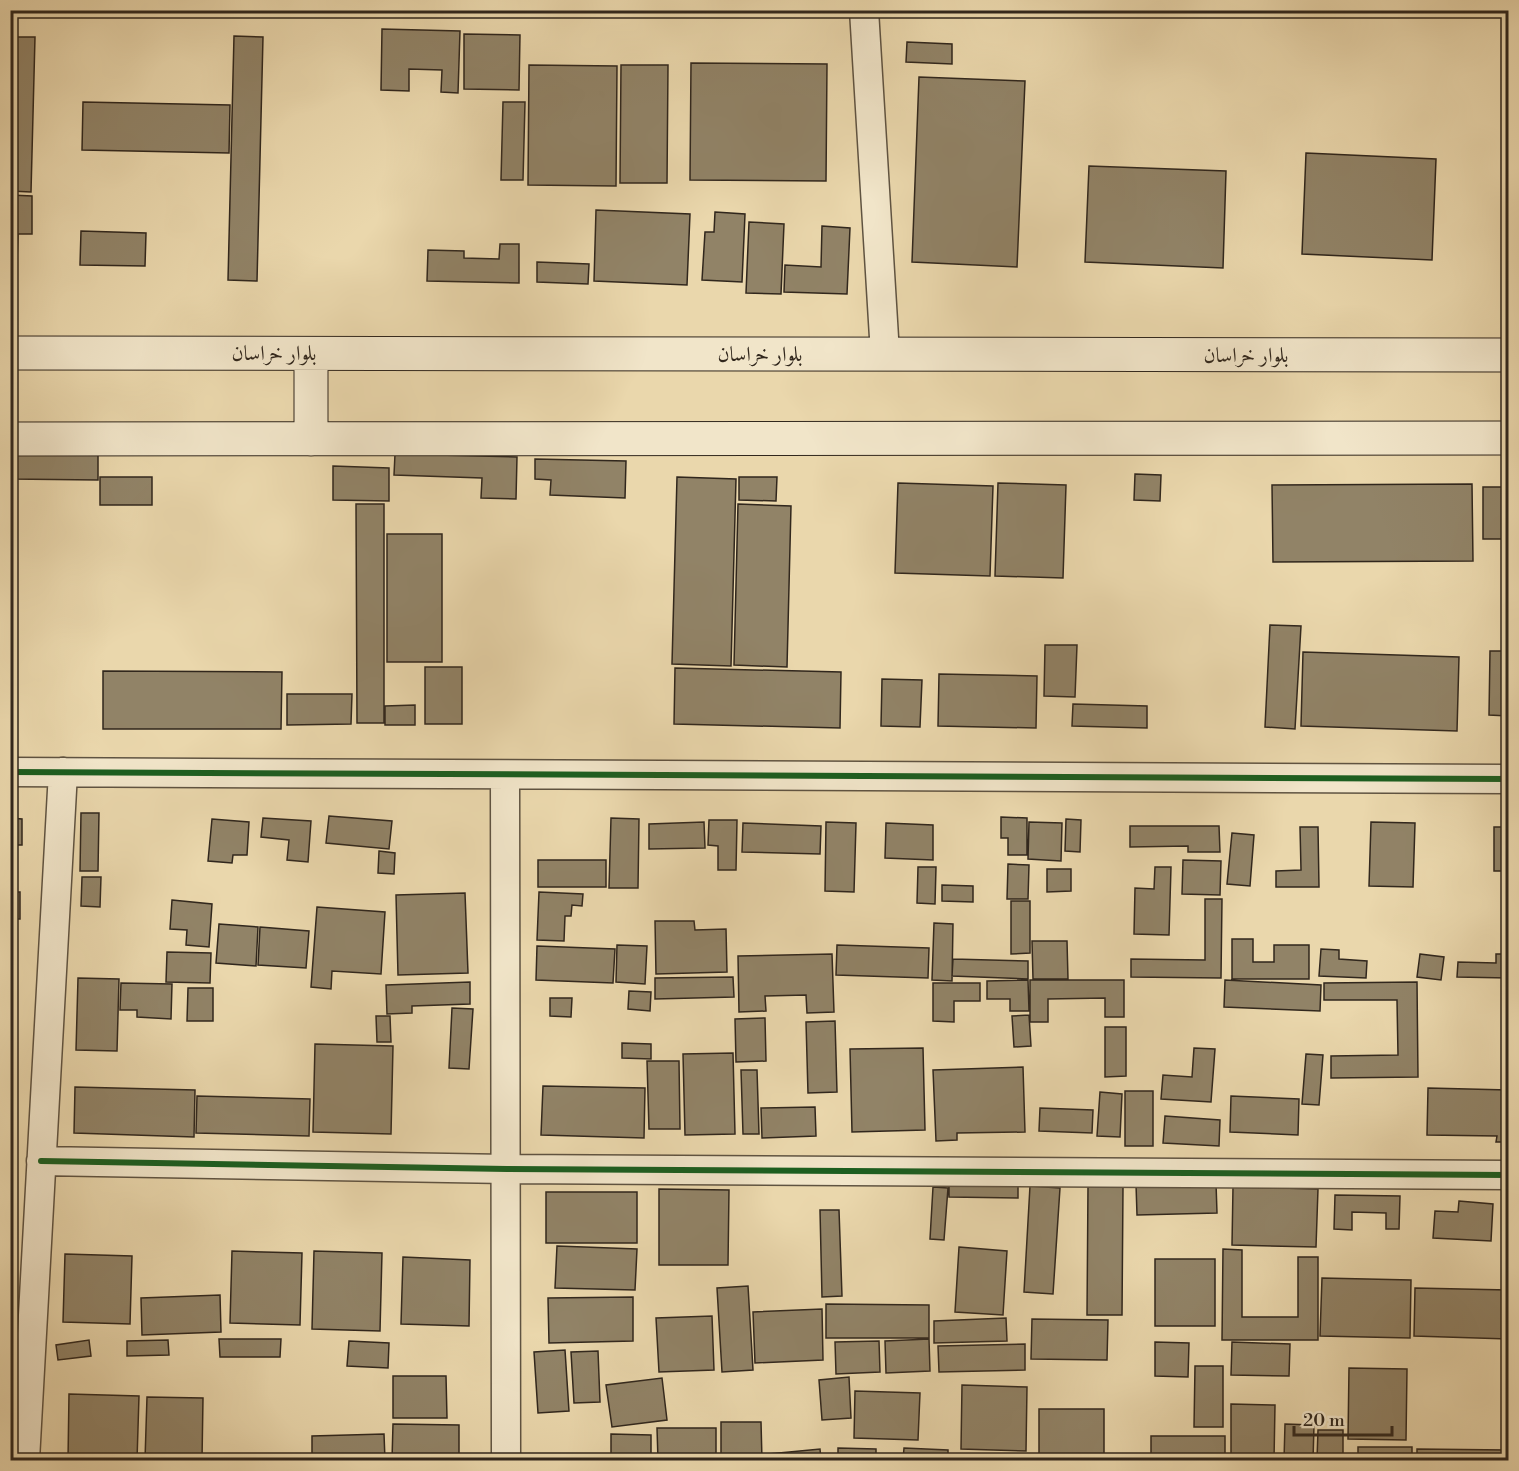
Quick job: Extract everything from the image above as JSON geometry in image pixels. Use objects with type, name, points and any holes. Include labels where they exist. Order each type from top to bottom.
[{"type":"main road","name":"بلوار خراسان","points":[[10,353],[1509,355]]},
{"type":"main road","points":[[311,354],[311,439]]},
{"type":"main road","points":[[10,439],[1509,438]]},
{"type":"street","points":[[864,10],[885,354]]},
{"type":"street","points":[[10,772],[1509,779]]},
{"type":"street","points":[[25,1461],[63,772]]},
{"type":"street","points":[[506,776],[506,1461]]},
{"type":"street","points":[[41,1161],[507,1169],[1509,1175]]},
{"type":"building","points":[[382,29],[460,31],[458,93],[441,92],[442,70],[409,69],[409,91],[381,90]]},
{"type":"building","points":[[464,34],[520,35],[519,90],[464,89]]},
{"type":"building","points":[[234,36],[263,37],[257,281],[228,280]]},
{"type":"building","points":[[10,37],[35,37],[31,192],[10,191]]},
{"type":"building","points":[[907,42],[952,44],[952,64],[906,62]]},
{"type":"building","points":[[691,63],[827,64],[826,181],[690,180]]},
{"type":"building","points":[[529,65],[617,66],[616,186],[528,185]]},
{"type":"building","points":[[621,65],[668,65],[667,183],[620,183]]},
{"type":"building","points":[[919,77],[1025,81],[1017,267],[912,262]]},
{"type":"building","points":[[83,102],[230,105],[229,153],[82,150]]},
{"type":"building","points":[[503,102],[525,102],[523,180],[501,180]]},
{"type":"building","points":[[1306,153],[1436,159],[1432,260],[1302,254]]},
{"type":"building","points":[[1508,155],[1508,272],[1503,271]]},
{"type":"building","points":[[1089,166],[1226,171],[1223,268],[1085,262]]},
{"type":"building","points":[[10,195],[32,196],[32,234],[10,234]]},
{"type":"building","points":[[596,210],[690,214],[687,285],[594,281]]},
{"type":"building","points":[[715,212],[745,214],[742,282],[702,280],[705,232],[714,232]]},
{"type":"building","points":[[749,222],[784,224],[781,294],[746,293]]},
{"type":"building","points":[[822,226],[850,228],[847,294],[784,292],[785,265],[821,267]]},
{"type":"building","points":[[81,231],[146,233],[145,266],[80,265]]},
{"type":"building","points":[[10,235],[18,235],[16,288],[10,288]]},
{"type":"building","points":[[500,244],[519,244],[519,283],[427,281],[428,250],[464,251],[464,258],[499,259]]},
{"type":"building","points":[[537,262],[589,264],[588,284],[537,282]]},
{"type":"building","points":[[395,454],[517,457],[516,499],[481,498],[482,478],[394,475]]},
{"type":"building","points":[[10,455],[98,455],[98,480],[10,479]]},
{"type":"building","points":[[535,459],[626,461],[625,498],[550,495],[551,480],[535,479]]},
{"type":"building","points":[[333,466],[389,468],[389,501],[333,500]]},
{"type":"building","points":[[1135,474],[1161,475],[1160,501],[1134,500]]},
{"type":"building","points":[[100,477],[152,477],[152,505],[100,505]]},
{"type":"building","points":[[677,477],[736,479],[731,666],[672,664]]},
{"type":"building","points":[[739,477],[777,477],[776,501],[739,500]]},
{"type":"building","points":[[898,483],[993,486],[990,576],[895,573]]},
{"type":"building","points":[[998,483],[1066,485],[1063,578],[995,576]]},
{"type":"building","points":[[1472,484],[1473,561],[1273,562],[1272,485]]},
{"type":"building","points":[[1483,487],[1508,487],[1508,539],[1483,539]]},
{"type":"building","points":[[356,504],[384,504],[384,723],[357,723]]},
{"type":"building","points":[[738,504],[791,506],[787,667],[734,665]]},
{"type":"building","points":[[387,534],[442,534],[442,662],[387,662]]},
{"type":"building","points":[[1270,625],[1301,626],[1295,729],[1265,727]]},
{"type":"building","points":[[1045,645],[1077,645],[1075,697],[1044,696]]},
{"type":"building","points":[[1490,651],[1508,651],[1508,716],[1489,715]]},
{"type":"building","points":[[1303,652],[1459,657],[1457,731],[1301,726]]},
{"type":"building","points":[[425,667],[462,667],[462,724],[425,724]]},
{"type":"building","points":[[675,668],[841,672],[840,728],[674,724]]},
{"type":"building","points":[[103,671],[282,672],[281,729],[103,729]]},
{"type":"building","points":[[939,674],[1037,676],[1036,728],[938,726]]},
{"type":"building","points":[[882,679],[922,680],[920,727],[881,726]]},
{"type":"building","points":[[287,694],[352,694],[351,724],[287,725]]},
{"type":"building","points":[[1073,704],[1147,706],[1147,728],[1072,726]]},
{"type":"building","points":[[415,705],[415,725],[385,725],[385,706]]},
{"type":"building","points":[[81,813],[99,813],[98,871],[80,871]]},
{"type":"building","points":[[329,816],[392,821],[389,849],[326,843]]},
{"type":"building","points":[[1001,817],[1027,818],[1027,855],[1008,855],[1008,838],[1001,838]]},
{"type":"building","points":[[10,818],[22,819],[22,845],[10,845]]},
{"type":"building","points":[[263,818],[311,821],[308,862],[287,860],[289,840],[261,837]]},
{"type":"building","points":[[611,818],[639,819],[638,888],[609,888]]},
{"type":"building","points":[[212,819],[249,822],[247,855],[233,855],[232,863],[208,861]]},
{"type":"building","points":[[1066,819],[1081,820],[1080,852],[1065,851]]},
{"type":"building","points":[[709,820],[737,820],[736,870],[718,870],[718,846],[708,845]]},
{"type":"building","points":[[704,822],[705,848],[649,849],[649,824]]},
{"type":"building","points":[[826,822],[856,823],[854,892],[825,891]]},
{"type":"building","points":[[1029,822],[1062,823],[1061,861],[1028,859]]},
{"type":"building","points":[[1371,822],[1415,823],[1413,887],[1369,886]]},
{"type":"building","points":[[743,823],[821,826],[820,854],[742,852]]},
{"type":"building","points":[[886,823],[933,825],[933,860],[885,858]]},
{"type":"building","points":[[1130,826],[1219,826],[1220,852],[1188,852],[1188,846],[1130,847]]},
{"type":"building","points":[[1300,827],[1318,827],[1319,887],[1276,887],[1276,871],[1301,870]]},
{"type":"building","points":[[1494,827],[1508,827],[1508,871],[1494,871]]},
{"type":"building","points":[[1232,833],[1254,835],[1250,886],[1227,884]]},
{"type":"building","points":[[379,851],[395,853],[394,874],[378,873]]},
{"type":"building","points":[[538,860],[606,860],[606,887],[538,887]]},
{"type":"building","points":[[1183,860],[1221,861],[1220,895],[1182,894]]},
{"type":"building","points":[[1008,864],[1029,865],[1028,899],[1007,899]]},
{"type":"building","points":[[918,867],[936,867],[935,904],[917,903]]},
{"type":"building","points":[[1155,867],[1171,867],[1169,935],[1134,934],[1135,888],[1154,889]]},
{"type":"building","points":[[1047,869],[1071,869],[1071,891],[1047,892]]},
{"type":"building","points":[[82,877],[101,877],[100,907],[81,906]]},
{"type":"building","points":[[942,885],[973,886],[973,902],[942,901]]},
{"type":"building","points":[[1504,888],[1508,888],[1508,913],[1502,912]]},
{"type":"building","points":[[10,892],[20,892],[20,919],[10,919]]},
{"type":"building","points":[[539,892],[583,894],[582,906],[572,905],[571,916],[565,916],[564,941],[537,940]]},
{"type":"building","points":[[465,893],[468,973],[398,975],[396,895]]},
{"type":"building","points":[[1205,899],[1222,899],[1221,978],[1131,977],[1131,959],[1205,960]]},
{"type":"building","points":[[172,900],[212,904],[209,947],[186,945],[187,930],[170,929]]},
{"type":"building","points":[[1011,901],[1030,901],[1030,953],[1011,954]]},
{"type":"building","points":[[317,907],[385,912],[381,974],[332,971],[331,989],[311,987]]},
{"type":"building","points":[[655,921],[694,921],[695,930],[726,929],[727,972],[656,974]]},
{"type":"building","points":[[934,923],[953,924],[952,981],[932,980]]},
{"type":"building","points":[[219,924],[258,927],[256,966],[216,963]]},
{"type":"building","points":[[260,927],[309,931],[306,968],[258,965]]},
{"type":"building","points":[[1232,939],[1253,939],[1253,962],[1274,962],[1274,945],[1309,945],[1309,979],[1232,979]]},
{"type":"building","points":[[1032,941],[1067,941],[1068,979],[1033,979]]},
{"type":"building","points":[[617,945],[647,946],[645,984],[616,982]]},
{"type":"building","points":[[837,945],[929,948],[928,978],[836,975]]},
{"type":"building","points":[[537,946],[615,949],[613,983],[536,980]]},
{"type":"building","points":[[1321,949],[1339,950],[1339,959],[1367,961],[1366,978],[1319,976]]},
{"type":"building","points":[[167,952],[211,953],[210,983],[166,982]]},
{"type":"building","points":[[832,954],[834,1012],[807,1013],[806,995],[765,996],[766,1011],[739,1012],[738,956]]},
{"type":"building","points":[[1420,954],[1444,957],[1441,980],[1417,977]]},
{"type":"building","points":[[1496,954],[1508,954],[1508,978],[1457,977],[1458,962],[1496,963]]},
{"type":"building","points":[[953,959],[1028,961],[1028,979],[952,976]]},
{"type":"building","points":[[733,977],[734,997],[655,999],[655,978]]},
{"type":"building","points":[[78,978],[119,979],[117,1051],[76,1050]]},
{"type":"building","points":[[1028,980],[1029,1011],[1010,1011],[1010,999],[987,999],[987,981]]},
{"type":"building","points":[[1030,980],[1124,980],[1124,1017],[1105,1017],[1105,998],[1048,999],[1048,1022],[1030,1022]]},
{"type":"building","points":[[1225,980],[1321,985],[1320,1011],[1224,1007]]},
{"type":"building","points":[[470,982],[470,1004],[412,1006],[412,1013],[387,1014],[386,985]]},
{"type":"building","points":[[1417,982],[1418,1077],[1331,1078],[1331,1056],[1398,1055],[1397,1000],[1324,1000],[1324,983]]},
{"type":"building","points":[[121,983],[172,984],[171,1019],[137,1017],[137,1010],[120,1010]]},
{"type":"building","points":[[933,983],[980,983],[980,1001],[954,1001],[954,1022],[933,1021]]},
{"type":"building","points":[[188,988],[213,988],[213,1021],[187,1021]]},
{"type":"building","points":[[629,991],[651,992],[650,1011],[628,1009]]},
{"type":"building","points":[[550,998],[572,998],[571,1017],[550,1016]]},
{"type":"building","points":[[452,1008],[473,1009],[469,1069],[449,1068]]},
{"type":"building","points":[[1029,1015],[1031,1046],[1014,1047],[1012,1016]]},
{"type":"building","points":[[376,1016],[390,1016],[391,1042],[377,1042]]},
{"type":"building","points":[[765,1018],[766,1061],[736,1062],[735,1019]]},
{"type":"building","points":[[835,1021],[837,1092],[808,1093],[806,1022]]},
{"type":"building","points":[[1105,1027],[1126,1027],[1126,1076],[1105,1077]]},
{"type":"building","points":[[622,1043],[651,1044],[651,1059],[622,1058]]},
{"type":"building","points":[[315,1044],[393,1046],[391,1134],[313,1132]]},
{"type":"building","points":[[923,1048],[925,1130],[852,1132],[850,1049]]},
{"type":"building","points":[[1194,1048],[1215,1049],[1211,1102],[1161,1099],[1163,1075],[1192,1077]]},
{"type":"building","points":[[733,1053],[735,1134],[685,1135],[683,1054]]},
{"type":"building","points":[[1306,1054],[1323,1055],[1319,1105],[1302,1104]]},
{"type":"building","points":[[647,1061],[679,1061],[680,1129],[649,1129]]},
{"type":"building","points":[[1023,1067],[1025,1132],[957,1133],[957,1140],[936,1141],[933,1070]]},
{"type":"building","points":[[741,1070],[757,1070],[759,1134],[743,1134]]},
{"type":"building","points":[[543,1086],[645,1088],[644,1138],[541,1135]]},
{"type":"building","points":[[75,1087],[195,1090],[194,1137],[74,1133]]},
{"type":"building","points":[[1428,1088],[1508,1090],[1508,1142],[1496,1142],[1497,1136],[1427,1135]]},
{"type":"building","points":[[1125,1091],[1153,1091],[1153,1146],[1125,1146]]},
{"type":"building","points":[[1100,1092],[1122,1094],[1120,1137],[1097,1136]]},
{"type":"building","points":[[197,1096],[310,1099],[309,1136],[196,1133]]},
{"type":"building","points":[[1231,1096],[1299,1099],[1298,1135],[1230,1132]]},
{"type":"building","points":[[815,1107],[816,1136],[762,1138],[761,1108]]},
{"type":"building","points":[[1040,1108],[1093,1110],[1092,1133],[1039,1131]]},
{"type":"building","points":[[1165,1116],[1220,1120],[1219,1146],[1163,1143]]},
{"type":"building","points":[[949,1180],[1018,1180],[1018,1198],[949,1197]]},
{"type":"building","points":[[1216,1183],[1217,1213],[1137,1215],[1136,1184]]},
{"type":"building","points":[[1030,1186],[1060,1188],[1053,1294],[1024,1292]]},
{"type":"building","points":[[1088,1186],[1123,1187],[1122,1315],[1087,1315]]},
{"type":"building","points":[[933,1187],[948,1188],[944,1240],[930,1239]]},
{"type":"building","points":[[1233,1187],[1318,1189],[1316,1247],[1232,1245]]},
{"type":"building","points":[[659,1189],[729,1190],[728,1265],[659,1265]]},
{"type":"building","points":[[546,1192],[637,1192],[637,1243],[546,1243]]},
{"type":"building","points":[[1335,1195],[1400,1196],[1399,1229],[1386,1229],[1386,1213],[1352,1212],[1352,1230],[1334,1229]]},
{"type":"building","points":[[1459,1201],[1493,1204],[1491,1241],[1433,1238],[1435,1211],[1458,1212]]},
{"type":"building","points":[[820,1210],[839,1210],[842,1296],[822,1297]]},
{"type":"building","points":[[557,1246],[637,1249],[635,1290],[555,1288]]},
{"type":"building","points":[[959,1247],[1007,1251],[1003,1315],[955,1312]]},
{"type":"building","points":[[1223,1249],[1242,1250],[1242,1317],[1298,1317],[1298,1257],[1318,1257],[1318,1340],[1222,1340]]},
{"type":"building","points":[[232,1251],[302,1253],[300,1325],[230,1323]]},
{"type":"building","points":[[314,1251],[382,1253],[380,1331],[312,1329]]},
{"type":"building","points":[[65,1254],[132,1256],[130,1324],[63,1322]]},
{"type":"building","points":[[403,1257],[470,1260],[469,1326],[401,1324]]},
{"type":"building","points":[[1155,1259],[1215,1259],[1215,1326],[1155,1326]]},
{"type":"building","points":[[1322,1278],[1411,1280],[1410,1338],[1320,1336]]},
{"type":"building","points":[[748,1286],[753,1370],[722,1372],[717,1288]]},
{"type":"building","points":[[1415,1288],[1508,1290],[1508,1339],[1414,1336]]},
{"type":"building","points":[[220,1295],[221,1332],[142,1335],[141,1298]]},
{"type":"building","points":[[633,1297],[633,1341],[549,1343],[548,1298]]},
{"type":"building","points":[[826,1304],[929,1305],[929,1338],[826,1338]]},
{"type":"building","points":[[822,1309],[823,1360],[755,1363],[753,1312]]},
{"type":"building","points":[[712,1316],[714,1370],[659,1372],[656,1318]]},
{"type":"building","points":[[1006,1318],[1007,1341],[934,1343],[934,1321]]},
{"type":"building","points":[[1032,1319],[1108,1320],[1107,1360],[1031,1359]]},
{"type":"building","points":[[219,1339],[281,1339],[280,1357],[220,1357]]},
{"type":"building","points":[[929,1339],[930,1371],[886,1373],[885,1341]]},
{"type":"building","points":[[89,1340],[91,1356],[58,1360],[56,1345]]},
{"type":"building","points":[[168,1340],[169,1355],[127,1356],[127,1341]]},
{"type":"building","points":[[349,1341],[389,1343],[388,1368],[347,1366]]},
{"type":"building","points":[[879,1341],[880,1372],[836,1374],[835,1342]]},
{"type":"building","points":[[1155,1342],[1189,1343],[1188,1377],[1155,1376]]},
{"type":"building","points":[[1232,1342],[1290,1344],[1289,1376],[1231,1375]]},
{"type":"building","points":[[1025,1344],[1025,1370],[939,1372],[938,1346]]},
{"type":"building","points":[[565,1350],[569,1411],[538,1413],[534,1352]]},
{"type":"building","points":[[598,1351],[600,1402],[574,1403],[571,1352]]},
{"type":"building","points":[[1195,1366],[1223,1366],[1223,1427],[1194,1427]]},
{"type":"building","points":[[1349,1368],[1407,1369],[1406,1440],[1348,1439]]},
{"type":"building","points":[[393,1376],[446,1376],[447,1418],[393,1418]]},
{"type":"building","points":[[849,1377],[851,1418],[822,1420],[819,1380]]},
{"type":"building","points":[[662,1378],[667,1420],[612,1427],[606,1385]]},
{"type":"building","points":[[962,1385],[1027,1387],[1026,1451],[961,1449]]},
{"type":"building","points":[[855,1391],[920,1393],[918,1440],[854,1438]]},
{"type":"building","points":[[69,1394],[139,1396],[137,1460],[68,1460]]},
{"type":"building","points":[[147,1397],[203,1398],[202,1460],[145,1460]]},
{"type":"building","points":[[1231,1404],[1275,1405],[1274,1460],[1231,1460]]},
{"type":"building","points":[[1039,1409],[1104,1409],[1104,1460],[1039,1460]]},
{"type":"building","points":[[721,1422],[761,1422],[762,1460],[721,1460]]},
{"type":"building","points":[[393,1424],[459,1425],[459,1460],[392,1460]]},
{"type":"building","points":[[1285,1424],[1314,1425],[1313,1460],[1284,1460]]},
{"type":"building","points":[[657,1428],[716,1428],[716,1460],[658,1460]]},
{"type":"building","points":[[1318,1430],[1343,1430],[1343,1460],[1317,1460]]},
{"type":"building","points":[[384,1434],[385,1460],[312,1460],[312,1436]]},
{"type":"building","points":[[611,1434],[651,1435],[651,1460],[611,1460]]},
{"type":"building","points":[[1151,1436],[1225,1436],[1225,1460],[1151,1460]]},
{"type":"building","points":[[1358,1447],[1412,1447],[1412,1460],[1358,1460]]},
{"type":"building","points":[[838,1448],[876,1449],[876,1460],[838,1460]]},
{"type":"building","points":[[904,1448],[948,1450],[948,1460],[903,1460]]},
{"type":"building","points":[[820,1449],[821,1460],[770,1460],[769,1454]]},
{"type":"building","points":[[1417,1449],[1507,1450],[1507,1460],[1417,1460]]},
{"type":"cycle path","points":[[10,772],[1508,779]]},
{"type":"cycle path","points":[[41,1161],[507,1169],[1508,1175]]}]
